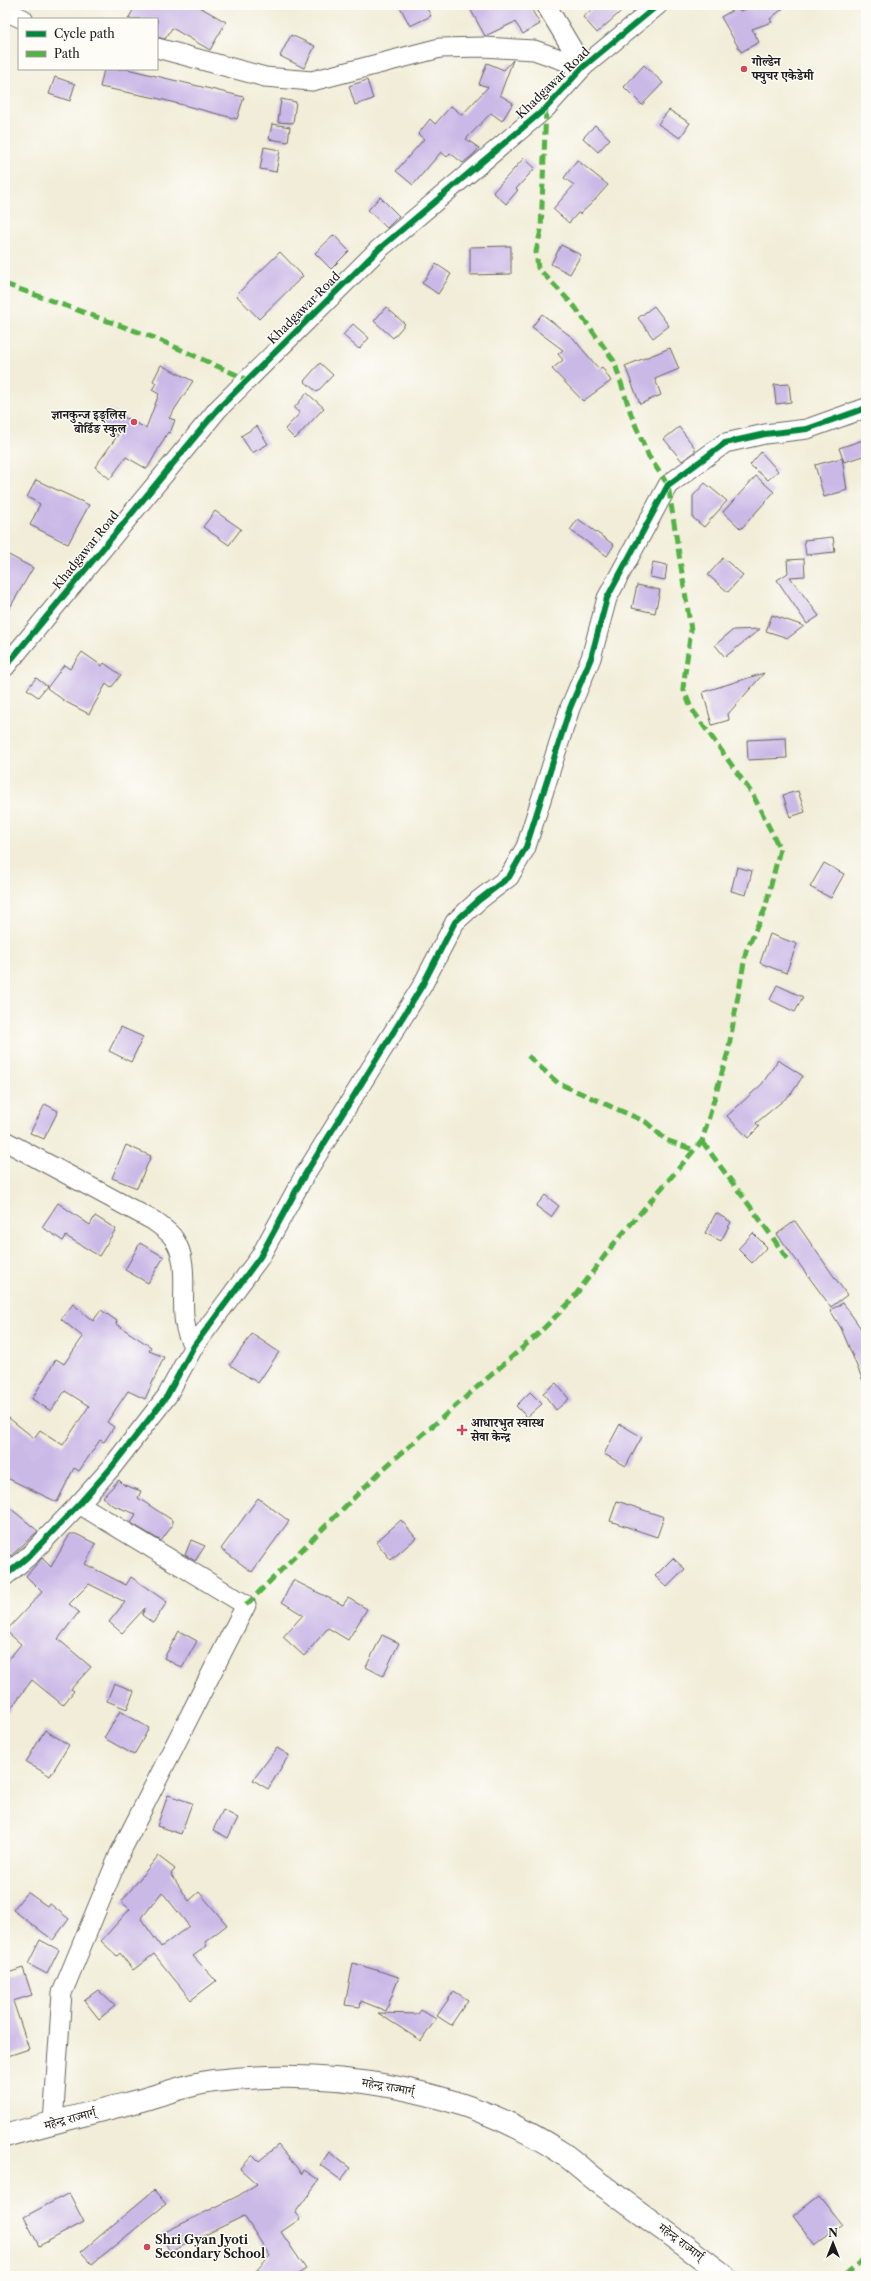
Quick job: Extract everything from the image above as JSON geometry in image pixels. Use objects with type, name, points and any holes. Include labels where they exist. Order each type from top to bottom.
[{"type":"highway","name":"महेन्द्र राज्मार्ग्","points":[[5,2136],[212,2082],[279,2076],[345,2079],[415,2091],[466,2106],[516,2128],[562,2153],[603,2186],[661,2226],[725,2276]]},
{"type":"street","points":[[546,5],[583,67]]},
{"type":"street","name":"Khadgawar Road","points":[[5,667],[218,409],[379,249],[546,108],[583,67],[658,5]]},
{"type":"street","points":[[5,11],[21,18]]},
{"type":"street","points":[[158,48],[265,77],[312,81],[440,48],[483,47],[534,50],[583,67]]},
{"type":"street","points":[[5,1576],[32,1553],[79,1504],[111,1468],[167,1396],[194,1346],[260,1257],[304,1176],[422,986],[455,922],[479,900],[509,877],[526,847],[570,708],[591,658],[607,598],[668,485],[725,443],[764,434],[807,429],[866,408]]},
{"type":"street","points":[[5,1141],[154,1221],[174,1238],[181,1254],[185,1315],[189,1340],[194,1346]]},
{"type":"street","points":[[53,2123],[62,1993],[120,1853],[246,1605],[79,1504]]},
{"type":"building","points":[[136,5],[196,5],[226,22],[210,50],[172,28],[165,39],[158,37],[158,18],[129,18]]},
{"type":"building","points":[[399,5],[425,5],[431,16],[410,26]]},
{"type":"building","points":[[468,5],[529,5],[540,24],[523,34],[515,22],[485,36]]},
{"type":"building","points":[[597,5],[628,5],[597,33],[583,17]]},
{"type":"building","points":[[758,5],[787,5],[770,19],[772,22],[752,29],[759,42],[741,52],[721,17],[738,7],[740,11]]},
{"type":"building","points":[[291,35],[315,46],[304,68],[280,56]]},
{"type":"building","points":[[513,60],[500,95],[513,103],[502,121],[491,113],[466,139],[479,148],[474,154],[463,163],[450,153],[447,157],[441,152],[413,185],[396,171],[424,139],[418,134],[430,119],[435,124],[451,106],[462,115],[488,87],[479,84],[487,63],[504,70]]},
{"type":"building","points":[[644,65],[663,83],[642,105],[624,87]]},
{"type":"building","points":[[104,70],[131,70],[244,97],[237,119],[156,98],[100,87]]},
{"type":"building","points":[[55,77],[75,84],[70,101],[49,94]]},
{"type":"building","points":[[367,80],[373,99],[355,105],[349,86]]},
{"type":"building","points":[[281,99],[296,102],[293,123],[278,122]]},
{"type":"building","points":[[669,110],[690,123],[680,138],[658,124]]},
{"type":"building","points":[[272,124],[290,127],[288,142],[269,139]]},
{"type":"building","points":[[595,125],[610,139],[598,152],[583,138]]},
{"type":"building","points":[[264,147],[280,150],[276,172],[260,169]]},
{"type":"building","points":[[524,158],[535,168],[516,189],[518,190],[506,204],[493,192]]},
{"type":"building","points":[[577,160],[608,185],[591,204],[580,214],[578,213],[569,223],[553,209],[574,185],[564,178]]},
{"type":"building","points":[[380,197],[399,216],[387,228],[368,210]]},
{"type":"building","points":[[334,235],[349,251],[331,269],[315,253]]},
{"type":"building","points":[[561,245],[581,255],[570,274],[551,264]]},
{"type":"building","points":[[511,246],[511,274],[470,275],[470,247]]},
{"type":"building","points":[[280,252],[303,276],[259,319],[236,295]]},
{"type":"building","points":[[436,264],[451,274],[438,294],[422,283]]},
{"type":"building","points":[[654,306],[669,326],[653,338],[638,318]]},
{"type":"building","points":[[386,307],[405,324],[393,338],[374,321]]},
{"type":"building","points":[[542,314],[573,338],[599,369],[602,367],[611,381],[583,401],[552,369],[563,360],[558,354],[563,350],[532,327]]},
{"type":"building","points":[[353,324],[369,338],[359,349],[343,335]]},
{"type":"building","points":[[670,348],[679,369],[655,379],[661,395],[640,404],[625,366]]},
{"type":"building","points":[[320,363],[333,375],[317,392],[304,381]]},
{"type":"building","points":[[161,365],[193,381],[169,418],[175,420],[170,433],[168,432],[147,469],[126,457],[110,479],[95,467],[118,435],[101,426],[109,410],[146,428],[159,394],[152,390],[156,383],[153,381]]},
{"type":"building","points":[[789,384],[791,402],[776,404],[774,385]]},
{"type":"building","points":[[307,393],[324,408],[295,439],[285,429],[300,413],[294,408]]},
{"type":"building","points":[[257,426],[268,444],[252,453],[241,436]]},
{"type":"building","points":[[679,427],[695,448],[695,451],[682,461],[664,439]]},
{"type":"building","points":[[866,439],[866,455],[844,462],[839,448]]},
{"type":"building","points":[[761,452],[778,471],[768,480],[750,465]]},
{"type":"building","points":[[842,458],[847,490],[824,497],[815,465]]},
{"type":"building","points":[[756,476],[774,492],[741,529],[723,512]]},
{"type":"building","points":[[36,480],[89,505],[68,544],[30,525],[40,504],[27,497]]},
{"type":"building","points":[[705,483],[727,501],[704,527],[693,518],[693,496]]},
{"type":"building","points":[[215,511],[241,529],[229,545],[203,527]]},
{"type":"building","points":[[578,519],[614,545],[607,556],[570,530]]},
{"type":"building","points":[[833,537],[835,552],[806,555],[804,540]]},
{"type":"building","points":[[5,553],[33,568],[5,616]]},
{"type":"building","points":[[723,558],[743,575],[728,592],[708,575]]},
{"type":"building","points":[[804,559],[805,576],[790,577],[819,616],[807,624],[777,580],[788,573],[787,560]]},
{"type":"building","points":[[653,562],[667,565],[665,580],[650,577]]},
{"type":"building","points":[[637,585],[660,590],[655,613],[632,608]]},
{"type":"building","points":[[772,615],[804,626],[788,638],[766,631]]},
{"type":"building","points":[[760,629],[725,657],[715,645],[733,630]]},
{"type":"building","points":[[82,652],[102,666],[104,663],[121,675],[111,688],[106,684],[89,714],[66,702],[47,688],[64,665],[70,669]]},
{"type":"building","points":[[764,673],[728,714],[729,720],[712,725],[703,692]]},
{"type":"building","points":[[36,678],[47,686],[38,697],[27,689]]},
{"type":"building","points":[[786,738],[787,758],[748,760],[747,740]]},
{"type":"building","points":[[798,791],[805,812],[790,817],[783,795]]},
{"type":"building","points":[[824,863],[844,874],[831,898],[810,887]]},
{"type":"building","points":[[737,867],[752,871],[746,895],[731,891]]},
{"type":"building","points":[[770,934],[797,944],[786,973],[760,963]]},
{"type":"building","points":[[777,985],[803,997],[795,1012],[770,1000]]},
{"type":"building","points":[[121,1027],[143,1037],[131,1062],[109,1051]]},
{"type":"building","points":[[778,1060],[803,1076],[791,1094],[756,1123],[759,1127],[748,1138],[727,1116],[762,1084]]},
{"type":"building","points":[[45,1104],[58,1111],[44,1139],[30,1133]]},
{"type":"building","points":[[126,1145],[151,1156],[137,1188],[112,1178]]},
{"type":"building","points":[[545,1195],[559,1206],[551,1217],[536,1206]]},
{"type":"building","points":[[58,1203],[90,1225],[95,1216],[116,1229],[99,1256],[66,1236],[63,1241],[42,1227]]},
{"type":"building","points":[[716,1213],[731,1222],[721,1241],[705,1233]]},
{"type":"building","points":[[795,1221],[847,1295],[831,1307],[777,1234]]},
{"type":"building","points":[[753,1233],[767,1247],[752,1263],[738,1249]]},
{"type":"building","points":[[140,1243],[164,1257],[148,1283],[125,1270]]},
{"type":"building","points":[[843,1303],[860,1327],[866,1342],[866,1388],[841,1328],[830,1310]]},
{"type":"building","points":[[73,1304],[93,1321],[101,1310],[117,1321],[116,1324],[151,1347],[149,1351],[164,1357],[145,1399],[128,1391],[107,1422],[114,1427],[104,1442],[100,1440],[79,1471],[74,1468],[57,1502],[5,1477],[5,1415],[34,1438],[40,1430],[63,1445],[89,1406],[65,1391],[51,1411],[32,1399],[56,1359],[64,1364],[83,1337],[61,1319]]},
{"type":"building","points":[[252,1334],[279,1352],[258,1383],[230,1365]]},
{"type":"building","points":[[556,1383],[569,1399],[556,1410],[543,1393]]},
{"type":"building","points":[[530,1392],[542,1404],[527,1417],[516,1406]]},
{"type":"building","points":[[620,1424],[642,1437],[626,1466],[604,1454]]},
{"type":"building","points":[[119,1480],[124,1485],[141,1491],[138,1498],[172,1520],[172,1526],[161,1541],[131,1523],[136,1514],[112,1505],[103,1497]]},
{"type":"building","points":[[258,1498],[289,1521],[252,1572],[221,1549]]},
{"type":"building","points":[[617,1501],[664,1517],[657,1537],[610,1521]]},
{"type":"building","points":[[5,1504],[38,1531],[11,1556],[5,1552]]},
{"type":"building","points":[[401,1520],[416,1538],[391,1560],[376,1542]]},
{"type":"building","points":[[70,1534],[76,1534],[96,1544],[85,1564],[126,1585],[131,1577],[167,1602],[153,1623],[142,1615],[145,1608],[122,1633],[109,1622],[125,1602],[89,1584],[69,1604],[79,1612],[58,1639],[91,1667],[71,1689],[74,1691],[63,1705],[32,1680],[5,1716],[5,1664],[21,1644],[6,1631],[42,1592],[26,1576],[42,1558],[51,1567]]},
{"type":"building","points":[[191,1540],[205,1546],[195,1561],[185,1555]]},
{"type":"building","points":[[673,1558],[685,1569],[667,1587],[655,1576]]},
{"type":"building","points":[[293,1580],[343,1605],[348,1598],[367,1609],[348,1640],[328,1628],[304,1656],[283,1637],[303,1615],[282,1602]]},
{"type":"building","points":[[179,1631],[197,1641],[182,1668],[164,1658]]},
{"type":"building","points":[[382,1635],[399,1643],[383,1676],[366,1667]]},
{"type":"building","points":[[114,1683],[134,1691],[127,1709],[107,1701]]},
{"type":"building","points":[[120,1711],[149,1728],[134,1755],[104,1738]]},
{"type":"building","points":[[45,1730],[69,1745],[50,1776],[26,1762]]},
{"type":"building","points":[[277,1748],[289,1755],[268,1789],[253,1780]]},
{"type":"building","points":[[168,1795],[192,1803],[181,1834],[157,1826]]},
{"type":"building","points":[[223,1810],[238,1818],[228,1838],[213,1830]]},
{"type":"building","points":[[158,1856],[175,1869],[171,1874],[189,1901],[199,1892],[227,1925],[205,1942],[207,1946],[193,1956],[216,1981],[191,2000],[154,1954],[133,1970],[120,1953],[117,1956],[101,1941],[130,1909],[121,1902]],"holes":[[[162,1892],[189,1926],[161,1947],[141,1919]]]},
{"type":"building","points":[[27,1892],[47,1906],[49,1903],[69,1919],[53,1940],[13,1910]]},
{"type":"building","points":[[40,1940],[59,1950],[47,1974],[28,1964]]},
{"type":"building","points":[[353,1963],[399,1977],[386,2011],[361,2001],[360,2007],[345,2005]]},
{"type":"building","points":[[23,1968],[32,1995],[13,2001],[29,2049],[5,2057],[5,1974]]},
{"type":"building","points":[[98,1990],[115,2006],[99,2019],[84,2000]]},
{"type":"building","points":[[454,1991],[468,2000],[451,2025],[437,2016]]},
{"type":"building","points":[[421,2010],[436,2019],[421,2041],[378,2013],[418,2014]]},
{"type":"building","points":[[278,2145],[302,2174],[304,2170],[319,2180],[295,2213],[300,2219],[281,2232],[306,2269],[295,2276],[251,2276],[270,2256],[244,2216],[170,2252],[161,2234],[238,2196],[257,2184],[240,2169],[253,2155],[259,2161]]},
{"type":"building","points":[[329,2152],[350,2168],[341,2180],[320,2165]]},
{"type":"building","points":[[154,2190],[166,2204],[92,2264],[81,2252]]},
{"type":"building","points":[[69,2193],[84,2222],[39,2246],[24,2217]]},
{"type":"building","points":[[819,2196],[842,2225],[815,2245],[793,2216]]},
{"type":"marked path","points":[[246,1605],[382,1470],[537,1335],[571,1301],[612,1246],[702,1141],[728,1052],[746,951],[765,909],[780,849],[753,795],[691,708],[683,688],[691,630],[668,485],[648,455],[632,417],[614,361],[575,307],[538,268],[536,252],[541,230],[546,108]]},
{"type":"marked path","points":[[5,284],[155,338],[248,380]]},
{"type":"marked path","points":[[528,1056],[558,1083],[646,1122],[666,1140],[694,1150]]},
{"type":"marked path","points":[[702,1141],[789,1262]]},
{"type":"marked path","points":[[845,2276],[866,2258]]},
{"type":"cycle path","points":[[5,667],[218,409],[379,249],[546,108],[583,67],[658,5]]},
{"type":"cycle path","points":[[5,1576],[32,1553],[79,1504],[111,1468],[167,1396],[194,1346],[260,1257],[304,1176],[422,986],[455,922],[479,900],[509,877],[526,847],[570,708],[591,658],[607,598],[668,485],[725,443],[765,434],[807,429],[866,408]]},
{"type":"place","name":"गोल्डेन फ्युचर एकेडेमी","points":[[744,69]]},
{"type":"place","name":"ज्ञानकुन्ज इङ्लिस बोर्डिङ स्कुल","points":[[134,422]]},
{"type":"place","name":"आधारभुत स्वास्थ सेवा केन्द्र","points":[[462,1430]]},
{"type":"place","name":"Shri Gyan Jyoti Secondary School","points":[[147,2247]]}]
